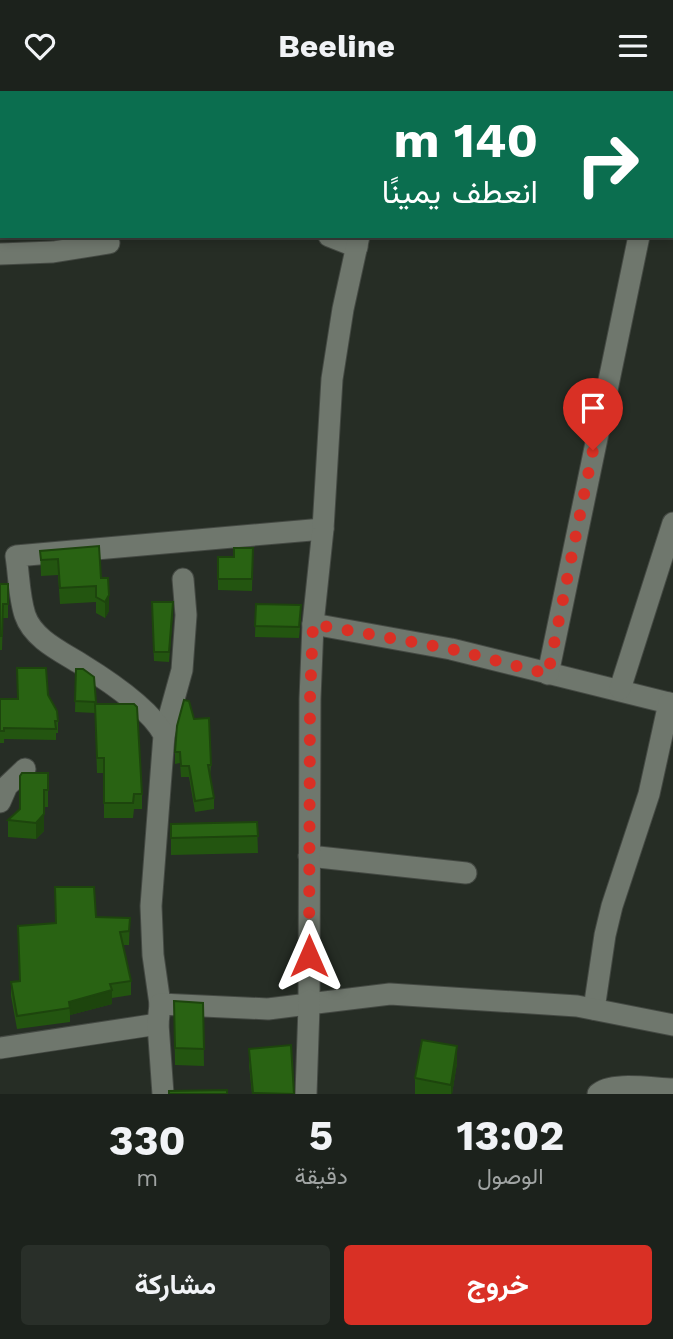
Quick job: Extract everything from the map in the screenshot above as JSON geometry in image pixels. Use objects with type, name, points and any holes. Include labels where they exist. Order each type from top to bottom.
[{"type":"street","points":[[306,1094],[313,624],[323,529],[332,379],[358,242],[339,238]]},
{"type":"street","points":[[548,674],[639,238]]},
{"type":"street","points":[[0,254],[53,252],[110,243]]},
{"type":"street","points":[[620,689],[673,523]]},
{"type":"street","points":[[164,735],[152,719],[125,696],[56,649],[29,624],[24,615],[8,550],[323,529]]},
{"type":"street","points":[[163,1094],[151,906],[164,735],[182,670],[186,615],[183,579]]},
{"type":"street","points":[[313,624],[451,649],[620,689],[671,704],[649,794],[612,906],[594,1009]]},
{"type":"street","points":[[0,802],[8,786],[25,769]]},
{"type":"street","points":[[309,856],[466,873]]},
{"type":"street","points":[[0,1048],[159,1014],[309,1006],[355,997],[390,994],[531,1002],[594,1009],[673,1025]]},
{"type":"street","points":[[598,1094],[604,1089],[615,1087],[673,1089]]},
{"type":"building","points":[[99,546],[101,578],[108,578],[109,595],[105,602],[96,597],[96,586],[60,588],[58,559],[41,560],[40,551]]},
{"type":"building","points":[[234,548],[253,548],[252,579],[218,579],[218,557],[234,557]]},
{"type":"building","points":[[0,584],[8,584],[8,604],[3,604],[2,636],[0,636]]},
{"type":"building","points":[[152,602],[173,602],[169,652],[154,652]]},
{"type":"building","points":[[256,604],[301,605],[299,627],[255,626]]},
{"type":"building","points":[[17,668],[46,668],[48,695],[57,711],[56,729],[4,728],[4,731],[0,731],[0,699],[18,699]]},
{"type":"building","points":[[76,669],[83,669],[94,677],[96,702],[75,701]]},
{"type":"building","points":[[184,700],[189,701],[194,719],[209,718],[211,765],[208,765],[214,798],[195,801],[189,766],[181,766],[180,752],[175,752],[177,726]]},
{"type":"building","points":[[95,704],[134,704],[137,707],[142,794],[134,794],[133,803],[104,803],[104,758],[97,758]]},
{"type":"building","points":[[22,773],[48,773],[48,790],[44,790],[44,814],[36,823],[8,820],[20,809]]},
{"type":"building","points":[[257,822],[258,836],[171,838],[171,824]]},
{"type":"building","points":[[55,887],[94,887],[96,917],[130,918],[129,931],[120,932],[131,981],[110,984],[112,990],[69,1002],[70,1008],[17,1016],[11,982],[20,981],[18,926],[56,923]]},
{"type":"building","points":[[174,1001],[203,1003],[204,1049],[175,1048]]},
{"type":"building","points":[[422,1040],[457,1046],[451,1085],[415,1078]]},
{"type":"building","points":[[291,1045],[294,1094],[253,1093],[249,1049]]},
{"type":"building","points":[[227,1090],[227,1094],[169,1094],[169,1091]]},
{"type":"route","points":[[309,956],[313,624],[451,649],[548,674],[593,450]]}]
